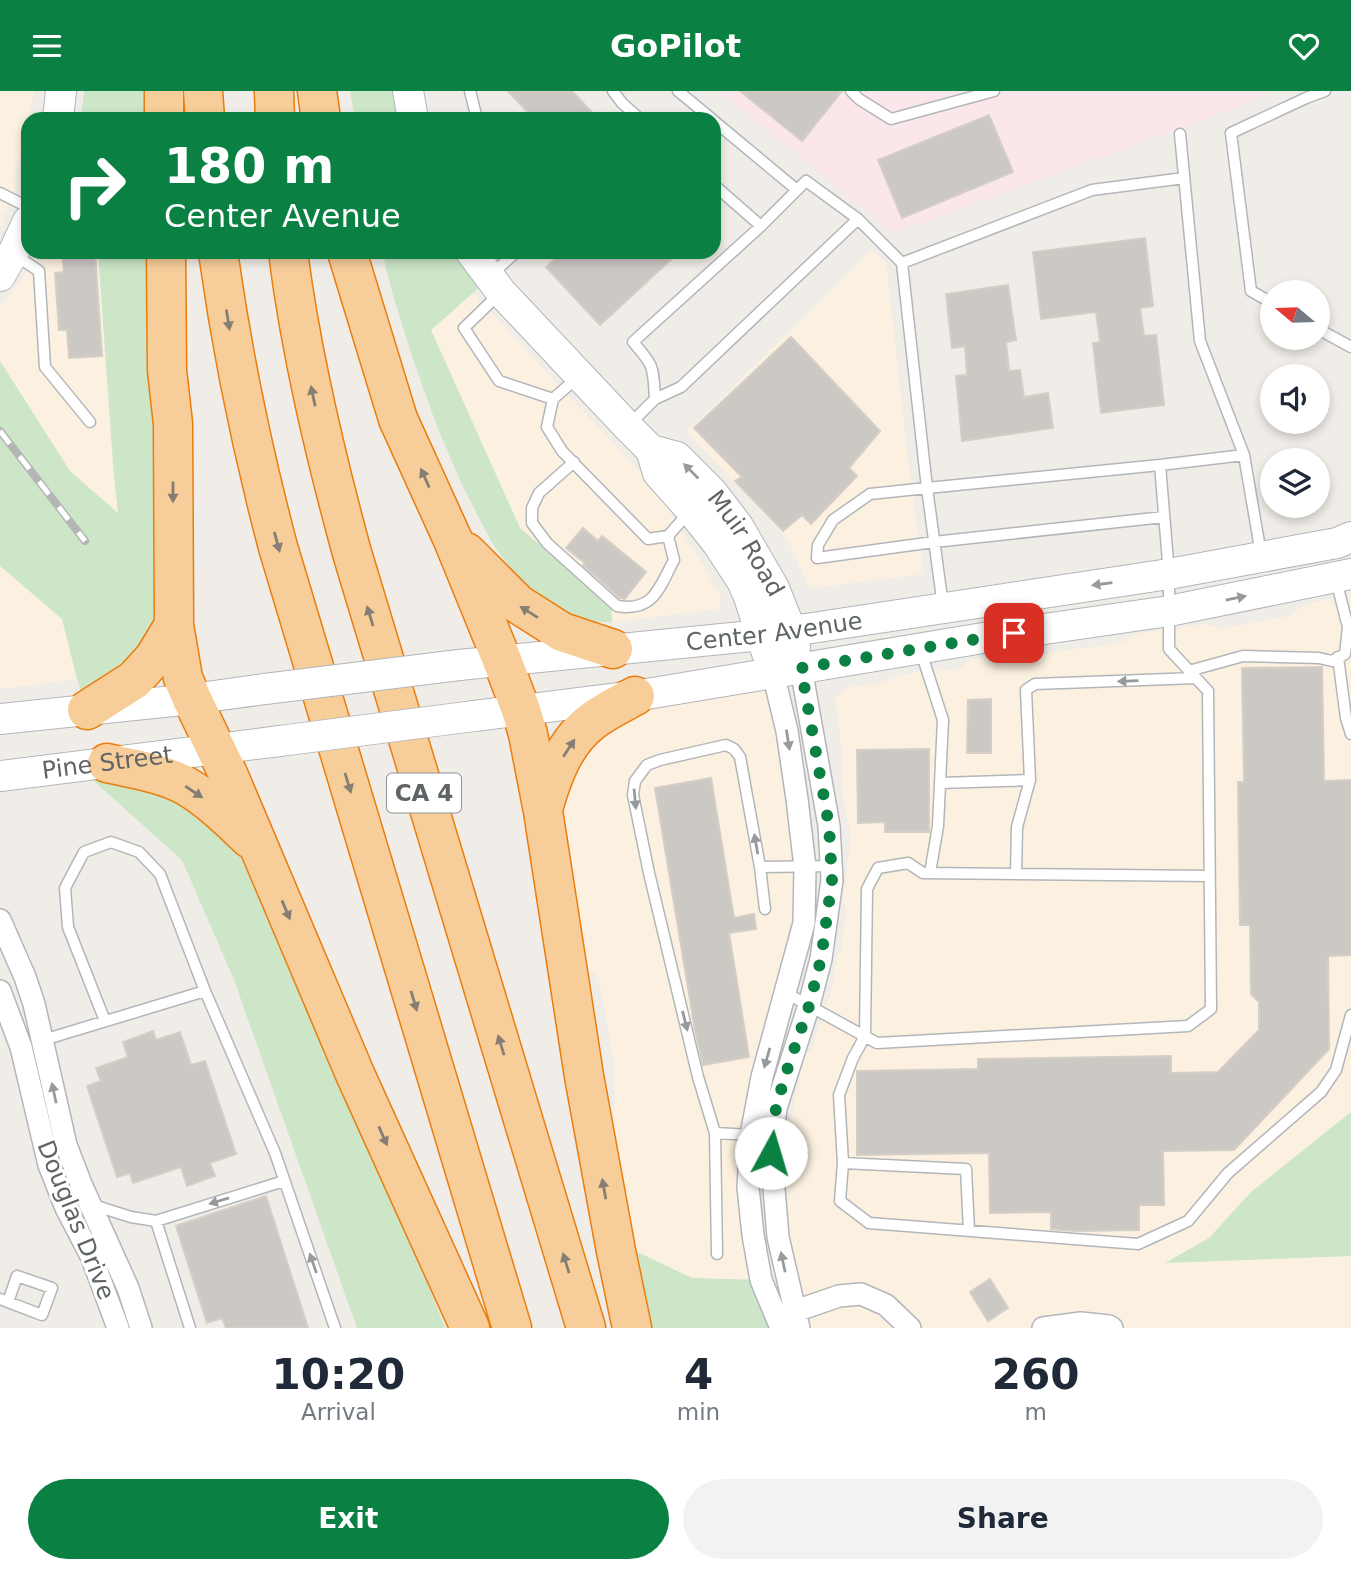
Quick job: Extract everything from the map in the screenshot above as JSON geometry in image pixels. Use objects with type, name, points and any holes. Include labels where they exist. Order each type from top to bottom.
[{"type":"highway","points":[[164,91],[164,112]]},
{"type":"highway","points":[[203,91],[204,112]]},
{"type":"highway","points":[[274,91],[275,112]]},
{"type":"highway","points":[[317,91],[320,112]]},
{"type":"highway","points":[[166,259],[167,370],[173,424],[173,625],[183,678],[260,847],[355,1074],[470,1328]]},
{"type":"highway","name":"CA 4","points":[[219,259],[238,376],[278,547],[512,1328]]},
{"type":"highway","name":"CA 4","points":[[290,259],[311,384],[346,532],[586,1328]]},
{"type":"highway","points":[[349,259],[398,419],[453,540],[502,660],[528,734],[543,811],[584,1076],[632,1328]]},
{"type":"highway","points":[[453,540],[518,604],[562,632],[614,649]]},
{"type":"highway","points":[[87,710],[134,680],[154,658],[173,625]]},
{"type":"highway","points":[[543,811],[563,755],[575,739],[589,723],[635,696]]},
{"type":"highway","points":[[107,763],[185,785],[225,815],[260,847]]},
{"type":"street","points":[[59,112],[61,91]]},
{"type":"street","points":[[408,91],[412,112]]},
{"type":"street","points":[[7,264],[21,235]]},
{"type":"street","name":"Muir Road","points":[[476,259],[495,284],[579,376],[651,450],[658,473],[718,544],[741,580],[762,635],[787,671]]},
{"type":"street","name":"Muir Road","points":[[651,450],[677,457],[719,501],[738,526],[774,588],[791,631],[787,671]]},
{"type":"street","name":"Center Avenue","points":[[191,699],[502,660],[791,631],[1170,574],[1337,543],[1351,537]]},
{"type":"street","name":"Center Avenue","points":[[216,749],[635,696],[989,637],[1169,611],[1343,576]]},
{"type":"street","points":[[787,671],[829,826],[832,866],[821,959],[809,1006],[776,1108],[771,1153],[788,1321]]},
{"type":"street","points":[[787,671],[787,731],[805,867],[804,923],[762,1077],[751,1135],[748,1187],[761,1279],[788,1321]]},
{"type":"street","points":[[0,719],[191,699]]},
{"type":"street","name":"Pine Street","points":[[0,776],[216,749]]},
{"type":"street","name":"Douglas Drive","points":[[0,920],[34,1004],[66,1145],[97,1206],[141,1328]]},
{"type":"street","name":"Douglas Drive","points":[[0,991],[21,1047],[49,1165],[66,1208],[92,1258],[118,1328]]},
{"type":"street","points":[[788,1321],[839,1296],[860,1294],[886,1305],[910,1328]]},
{"type":"street","points":[[1043,1328],[1081,1323],[1112,1328]]},
{"type":"lane","points":[[470,91],[475,112]]},
{"type":"lane","points":[[614,91],[632,112]]},
{"type":"lane","points":[[678,91],[703,112]]},
{"type":"lane","points":[[851,91],[891,119],[994,91]]},
{"type":"lane","points":[[1260,296],[1251,291],[1231,133],[1325,91]]},
{"type":"lane","points":[[721,127],[797,190]]},
{"type":"lane","points":[[1180,134],[1200,341],[1244,454],[1262,557]]},
{"type":"lane","points":[[902,263],[1092,190],[1184,179]]},
{"type":"lane","points":[[655,399],[650,361],[633,342],[761,226],[806,181],[858,219],[902,263],[926,488],[943,609]]},
{"type":"lane","points":[[721,191],[761,226]]},
{"type":"lane","points":[[0,193],[21,204]]},
{"type":"lane","points":[[628,426],[655,399],[681,387],[858,219]]},
{"type":"lane","points":[[511,259],[464,328],[499,381],[552,399]]},
{"type":"lane","points":[[7,264],[39,271],[45,367],[90,422]]},
{"type":"lane","points":[[1330,336],[1351,347]]},
{"type":"lane","points":[[579,376],[552,399],[547,427],[562,451],[648,539],[668,536],[691,510]]},
{"type":"lane","points":[[1164,517],[934,542],[817,558],[818,545],[833,520],[870,493],[1160,465],[1244,454]]},
{"type":"lane","points":[[574,463],[539,493],[532,509],[532,523],[547,543],[617,606],[631,608],[646,604],[656,594],[674,560],[668,536]]},
{"type":"lane","points":[[786,993],[877,1043],[1188,1026],[1211,1009],[1208,691],[1169,649],[1170,574],[1160,465]]},
{"type":"lane","points":[[1016,874],[1017,827],[1030,780],[1026,690],[1035,684],[1193,675],[1243,656],[1319,658],[1332,661],[1345,654],[1348,628],[1343,576]]},
{"type":"lane","points":[[921,649],[943,720],[938,826],[930,873]]},
{"type":"lane","points":[[1338,657],[1346,718],[1351,734]]},
{"type":"lane","points":[[717,1254],[715,1133],[698,1077],[633,795],[635,781],[647,765],[660,759],[726,745],[734,749],[740,757],[765,909]]},
{"type":"lane","points":[[940,783],[1030,780]]},
{"type":"lane","points":[[105,1021],[68,927],[65,888],[84,852],[111,842],[139,852],[160,874],[205,991],[275,1153],[335,1328]]},
{"type":"lane","points":[[1210,876],[923,873],[908,863],[878,868],[867,889],[865,1036],[853,1058],[839,1095],[843,1163],[840,1201],[869,1223],[1138,1244],[1188,1221],[1228,1173],[1321,1092],[1336,1070],[1351,1015]]},
{"type":"lane","points":[[760,867],[832,866]]},
{"type":"lane","points":[[21,1047],[205,991]]},
{"type":"lane","points":[[715,1133],[751,1135]]},
{"type":"lane","points":[[843,1163],[967,1169],[969,1231]]},
{"type":"lane","points":[[97,1206],[143,1220],[156,1221],[285,1181]]},
{"type":"lane","points":[[156,1221],[190,1328]]},
{"type":"shaded area","points":[[0,91],[34,91],[30,112],[21,112],[21,153],[14,177],[15,188],[2,214],[4,221],[0,229]]},
{"type":"shaded area","points":[[718,91],[1275,91],[1206,119],[894,233]]},
{"type":"shaded area","points":[[871,250],[886,262],[911,487],[924,574],[810,588],[788,540],[686,431]]},
{"type":"shaded area","points":[[33,259],[98,259],[119,514],[70,471],[0,361],[0,307],[22,279]]},
{"type":"shaded area","points":[[473,293],[654,487],[721,597],[718,609],[612,622],[611,606],[520,528],[431,330]]},
{"type":"shaded area","points":[[0,566],[62,619],[77,679],[0,689]]},
{"type":"shaded area","points":[[1351,594],[1351,1112],[1251,1192],[1209,1238],[1167,1263],[1351,1256],[1351,1328],[799,1328],[781,1164],[802,1067],[807,1051],[811,1052],[834,983],[836,959],[842,948],[846,912],[843,897],[851,836],[844,804],[843,758],[835,699],[853,686],[880,684],[904,674],[941,669],[953,671],[971,660],[994,656],[1007,661],[1103,646],[1122,642],[1141,633],[1205,624],[1221,629],[1289,616],[1315,602]]},
{"type":"shaded area","points":[[773,673],[805,867],[751,1135],[761,1280],[692,1278],[631,1249],[616,1159],[614,1064],[609,1034],[599,978],[564,947],[550,783],[589,723]]},
{"type":"green space","points":[[84,91],[164,91],[164,112],[82,112]]},
{"type":"green space","points":[[350,91],[408,91],[412,112],[354,112]]},
{"type":"green space","points":[[98,259],[166,259],[174,625],[87,710],[62,619],[0,566],[0,361],[70,471],[118,513]]},
{"type":"green space","points":[[384,259],[465,259],[482,285],[431,330],[520,528],[611,606],[612,622],[572,620],[521,584],[491,541],[462,485],[436,424],[394,299]]},
{"type":"green space","points":[[107,763],[260,847],[445,1328],[357,1328],[234,980],[182,860],[78,767]]},
{"type":"green space","points":[[1351,1112],[1351,1256],[1165,1263],[1209,1238],[1251,1192]]},
{"type":"green space","points":[[631,1249],[692,1278],[761,1280],[781,1328],[647,1328]]},
{"type":"building","points":[[508,91],[572,91],[592,112],[528,112]]},
{"type":"building","points":[[740,91],[842,91],[802,141]]},
{"type":"building","points":[[989,115],[1013,172],[902,218],[878,160]]},
{"type":"building","points":[[1145,238],[1153,306],[1140,308],[1144,336],[1156,335],[1164,405],[1101,413],[1093,343],[1100,342],[1096,312],[1041,319],[1033,252]]},
{"type":"building","points":[[63,259],[95,259],[102,356],[69,358],[67,330],[59,330],[55,273],[64,272]]},
{"type":"building","points":[[555,259],[671,259],[600,325],[546,267]]},
{"type":"building","points":[[1008,285],[1016,340],[1006,342],[1009,371],[1020,370],[1024,397],[1048,393],[1053,428],[962,441],[956,376],[967,375],[965,346],[952,348],[946,294]]},
{"type":"building","points":[[791,337],[880,431],[849,468],[857,476],[811,524],[802,515],[783,531],[735,481],[742,477],[694,428]]},
{"type":"building","points":[[583,528],[598,541],[602,536],[646,572],[625,599],[620,598],[566,548]]},
{"type":"building","points":[[1322,667],[1324,781],[1351,780],[1351,955],[1328,956],[1329,1049],[1234,1150],[1163,1151],[1164,1205],[1139,1205],[1139,1230],[1076,1231],[1051,1229],[1051,1212],[990,1213],[989,1153],[857,1155],[857,1071],[978,1069],[978,1059],[1171,1056],[1171,1073],[1218,1072],[1259,1030],[1259,1002],[1251,994],[1250,925],[1240,925],[1238,782],[1244,782],[1242,668]]},
{"type":"building","points":[[991,699],[991,753],[967,753],[968,700]]},
{"type":"building","points":[[929,749],[929,832],[885,832],[885,822],[858,823],[857,750]]},
{"type":"building","points":[[711,778],[734,918],[754,914],[756,929],[729,933],[749,1057],[703,1065],[655,788]]},
{"type":"building","points":[[153,1031],[156,1040],[180,1032],[191,1065],[205,1061],[236,1154],[210,1163],[215,1176],[187,1186],[181,1167],[133,1183],[130,1173],[117,1177],[87,1086],[101,1081],[96,1068],[128,1057],[123,1042]]},
{"type":"building","points":[[266,1196],[308,1328],[226,1328],[222,1318],[207,1323],[176,1226]]},
{"type":"building","points":[[990,1279],[1008,1308],[988,1321],[970,1292]]},
{"type":"railway","points":[[0,431],[85,541]]},
{"type":"route","points":[[771,1153],[776,1108],[809,1006],[821,959],[832,880],[829,826],[801,668],[1014,633]]}]
